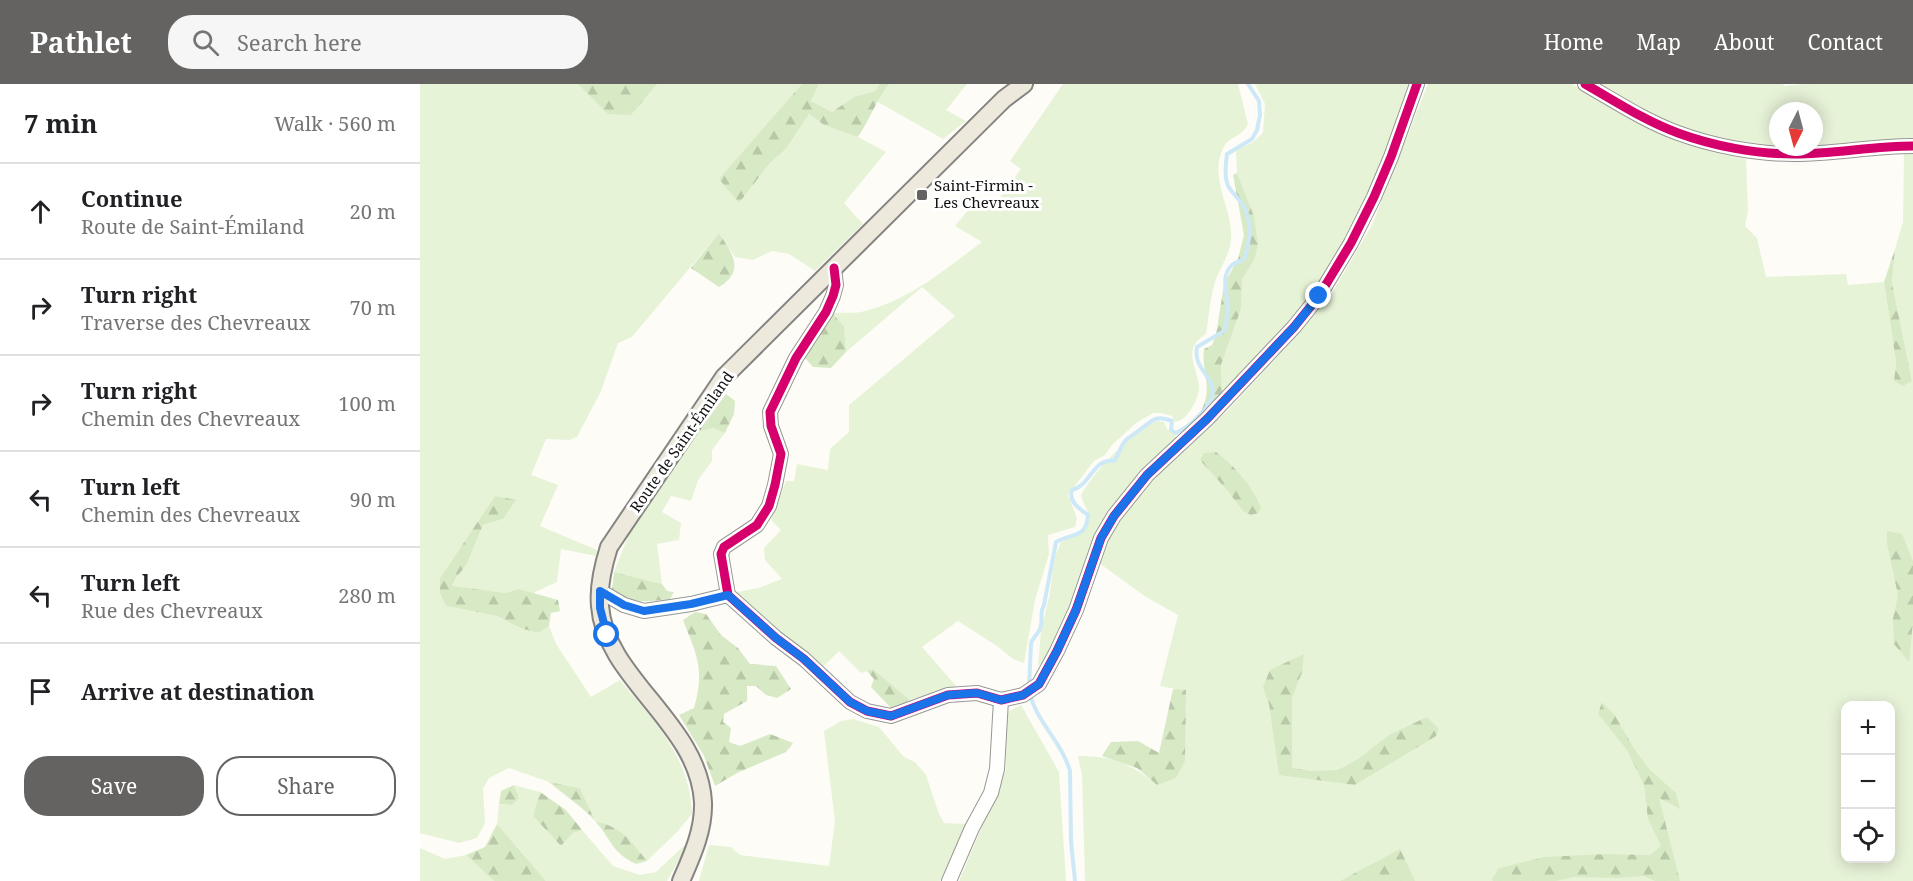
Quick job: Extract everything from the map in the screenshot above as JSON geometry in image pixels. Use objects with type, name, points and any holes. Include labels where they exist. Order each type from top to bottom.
[{"type":"main road","name":"Route de Saint-Émiland","points":[[681,881],[696,847],[702,819],[701,786],[696,766],[684,744],[617,655],[607,635],[600,608],[600,591],[603,567],[609,547],[724,378],[1004,99],[1024,84]]},
{"type":"street","points":[[834,268],[836,285],[826,312],[796,358],[770,412],[771,426],[782,454],[769,506],[757,525],[724,547],[721,554],[728,595],[776,638],[804,659],[850,702],[867,711],[891,716],[948,695],[977,693],[1001,700],[1023,695],[1039,684],[1062,641],[1076,610],[1101,538],[1114,516],[1147,475],[1207,419],[1294,327],[1319,296],[1351,243],[1374,197],[1417,84]]},
{"type":"street","points":[[1585,84],[1641,116],[1677,133],[1720,145],[1794,154],[1881,146],[1913,146]]},
{"type":"street","points":[[600,591],[624,605],[644,611],[691,604],[728,595]]},
{"type":"street","points":[[949,881],[972,828],[991,793],[997,769],[1001,700]]},
{"type":"green space","points":[[420,84],[802,84],[782,109],[740,202],[770,163],[786,149],[809,114],[824,125],[858,137],[886,152],[844,203],[863,224],[815,271],[789,254],[772,251],[753,260],[735,257],[719,233],[632,337],[618,343],[601,391],[577,437],[569,440],[546,439],[531,475],[558,485],[540,526],[597,550],[596,556],[561,549],[557,582],[533,593],[519,589],[505,593],[452,587],[467,564],[483,525],[503,519],[495,496],[440,578],[446,606],[497,616],[520,628],[538,633],[549,626],[556,644],[591,697],[620,680],[658,726],[678,758],[685,775],[692,814],[647,861],[631,841],[618,831],[595,821],[580,788],[549,782],[509,768],[489,778],[483,789],[485,823],[477,838],[459,843],[420,833]]},
{"type":"green space","points":[[578,84],[657,84],[631,115],[608,114]]},
{"type":"green space","points":[[802,84],[819,84],[811,101],[832,112],[854,97],[875,91],[879,84],[889,84],[858,137],[824,125],[809,114],[786,149],[770,163],[739,203],[719,179]]},
{"type":"green space","points":[[819,84],[879,84],[875,91],[854,97],[832,112],[811,101]]},
{"type":"green space","points":[[889,84],[967,84],[946,110],[966,121],[943,139],[876,101]]},
{"type":"green space","points":[[1063,84],[1238,84],[1248,124],[1242,132],[1227,142],[1220,157],[1219,181],[1229,216],[1231,240],[1214,286],[1206,334],[1194,345],[1192,351],[1199,385],[1198,395],[1190,411],[1180,421],[1175,422],[1172,416],[1153,413],[1136,423],[1112,445],[1105,455],[1094,461],[1068,495],[1077,518],[1075,527],[1048,535],[1049,554],[1035,600],[1024,663],[1013,659],[958,621],[922,647],[956,686],[910,700],[873,669],[861,673],[839,651],[823,667],[733,593],[758,588],[782,579],[765,560],[764,548],[781,530],[771,520],[786,481],[794,481],[797,464],[828,470],[830,449],[849,432],[849,405],[955,316],[922,287],[846,352],[844,326],[832,313],[861,312],[897,299],[941,273],[982,242],[955,226],[977,199],[996,203],[1021,169],[1010,161]]},
{"type":"green space","points":[[1255,84],[1408,84],[1384,158],[1356,222],[1313,299],[1222,398],[1221,365],[1241,309],[1242,280],[1254,260],[1254,216],[1237,173],[1236,150],[1253,142],[1263,133],[1265,104]]},
{"type":"green space","points":[[1428,84],[1572,84],[1679,142],[1746,159],[1748,211],[1745,226],[1757,238],[1766,277],[1846,274],[1848,285],[1884,282],[1896,362],[1894,381],[1912,381],[1892,283],[1895,249],[1903,222],[1904,154],[1913,154],[1913,881],[1085,881],[1082,775],[1078,756],[1101,757],[1121,762],[1157,785],[1185,713],[1186,691],[1160,686],[1178,615],[1146,597],[1099,563],[1108,539],[1123,511],[1148,484],[1228,410],[1293,340],[1332,293],[1372,225]]},
{"type":"green space","points":[[1597,84],[1783,84],[1784,86],[1913,84],[1913,141],[1823,147],[1823,102],[1769,102],[1769,145],[1734,140],[1681,128]]},
{"type":"green space","points":[[1237,173],[1254,216],[1258,245],[1254,260],[1242,280],[1241,309],[1221,365],[1222,398],[1186,432],[1188,425],[1202,409],[1205,401],[1207,386],[1204,349],[1212,345],[1216,335],[1224,284],[1238,259],[1244,235],[1233,175]]},
{"type":"green space","points":[[719,233],[732,255],[734,268],[732,275],[719,287],[691,268]]},
{"type":"green space","points":[[1895,249],[1892,283],[1912,381],[1903,386],[1894,381],[1896,362],[1884,282]]},
{"type":"green space","points":[[832,313],[844,326],[846,352],[831,368],[813,367],[805,358]]},
{"type":"green space","points":[[726,394],[735,401],[734,414],[725,433],[713,428],[698,432]]},
{"type":"green space","points":[[1158,421],[1164,422],[1167,429],[1174,432],[1177,440],[1140,476],[1046,659],[1038,666],[1041,631],[1050,593],[1054,559],[1061,542],[1082,531],[1090,518],[1081,496],[1093,477],[1127,441]]},
{"type":"green space","points":[[713,428],[725,433],[712,450],[712,461],[698,480],[691,501],[671,496],[662,512],[681,523],[679,540],[657,544],[662,584],[614,572],[629,534],[650,501],[698,432]]},
{"type":"green space","points":[[1216,452],[1248,484],[1261,507],[1259,513],[1251,515],[1243,511],[1200,460],[1204,453]]},
{"type":"green space","points":[[495,496],[516,500],[503,519],[483,525],[467,564],[452,586],[505,593],[519,589],[558,600],[560,611],[551,613],[549,626],[538,633],[520,628],[497,616],[446,606],[440,593],[440,578]]},
{"type":"green space","points":[[1887,531],[1902,534],[1913,561],[1913,622],[1909,662],[1894,644],[1893,619],[1898,595],[1887,544]]},
{"type":"green space","points":[[614,572],[662,584],[667,591],[674,592],[670,599],[640,601],[627,598],[612,590]]},
{"type":"green space","points":[[695,612],[706,614],[721,635],[738,648],[750,664],[776,666],[791,689],[777,698],[766,695],[756,686],[747,686],[747,701],[724,714],[723,722],[731,728],[729,742],[740,746],[770,734],[793,743],[786,752],[737,773],[715,786],[704,756],[679,715],[694,708],[699,683],[698,663],[683,620]]},
{"type":"green space","points":[[1304,654],[1302,672],[1292,698],[1292,768],[1311,771],[1338,770],[1358,759],[1389,735],[1427,717],[1439,729],[1436,736],[1355,785],[1279,775],[1269,704],[1263,687],[1270,670]]},
{"type":"green space","points":[[873,669],[910,700],[892,709],[871,687],[874,679],[867,671]]},
{"type":"green space","points":[[1173,689],[1186,690],[1185,761],[1176,778],[1157,785],[1137,768],[1102,756],[1111,742],[1138,741],[1159,753]]},
{"type":"green space","points":[[1602,702],[1614,714],[1635,750],[1650,770],[1676,793],[1680,809],[1659,798],[1680,881],[1655,881],[1644,876],[1573,877],[1556,881],[1493,881],[1499,868],[1544,857],[1606,854],[1650,855],[1661,846],[1648,819],[1644,785],[1627,750],[1598,714]]},
{"type":"green space","points":[[1021,705],[1059,772],[1066,881],[959,881],[1006,770],[1006,713]]},
{"type":"green space","points":[[853,719],[879,727],[904,757],[915,762],[926,775],[944,823],[966,824],[940,881],[699,881],[709,845],[731,847],[740,855],[829,866],[835,821],[824,731],[841,721]]},
{"type":"green space","points":[[549,782],[580,788],[595,821],[579,806]]},
{"type":"green space","points":[[514,785],[540,792],[533,816],[561,846],[573,833],[582,830],[613,866],[640,875],[656,872],[690,840],[667,881],[546,881],[497,824],[499,804],[511,805],[519,798]]},
{"type":"green space","points":[[514,785],[519,798],[512,805],[499,804],[501,791]]},
{"type":"green space","points":[[540,792],[566,810],[582,830],[573,833],[561,846],[533,816]]},
{"type":"green space","points":[[595,821],[619,831],[631,841],[647,861],[636,864],[621,855]]},
{"type":"green space","points":[[497,824],[546,881],[494,881],[466,855],[485,847]]},
{"type":"green space","points":[[420,848],[445,859],[466,855],[494,881],[420,881]]},
{"type":"green space","points":[[1400,849],[1415,881],[1340,881]]},
{"type":"waterway","points":[[1029,688],[1031,643],[1040,628],[1056,542],[1078,534],[1087,523],[1088,515],[1073,502],[1072,490],[1084,483],[1101,464],[1114,461],[1126,440],[1150,422],[1161,418],[1172,421],[1171,430],[1176,433],[1195,420],[1211,400],[1212,386],[1197,359],[1197,347],[1224,331],[1227,313],[1226,275],[1231,266],[1244,259],[1248,247],[1247,213],[1228,187],[1225,172],[1227,154],[1252,139],[1257,130],[1260,115],[1259,101],[1248,84]]},
{"type":"waterway","points":[[1030,695],[1038,715],[1062,751],[1070,771],[1071,841],[1075,881]]},
{"type":"cycle path","points":[[834,268],[836,285],[826,312],[796,358],[770,412],[771,426],[781,454],[769,506],[757,525],[724,547],[721,554],[728,595],[776,638],[804,659],[850,702],[867,711],[891,716],[948,695],[977,693],[1001,700],[1023,695],[1039,684],[1057,651],[1076,610],[1101,538],[1114,516],[1147,475],[1207,419],[1294,327],[1319,296],[1351,243],[1374,197],[1417,84]]},
{"type":"cycle path","points":[[1585,84],[1654,123],[1691,138],[1735,148],[1765,153],[1794,154],[1913,146]]},
{"type":"place","name":"Saint-Firmin - Les Chevreaux","points":[[922,195]]},
{"type":"route","points":[[607,635],[600,608],[600,591],[624,605],[644,611],[691,604],[728,595],[776,638],[804,659],[850,702],[867,711],[891,716],[948,695],[977,693],[1001,700],[1023,695],[1039,684],[1057,651],[1076,610],[1101,538],[1114,516],[1147,475],[1207,419],[1294,327],[1319,296]]}]
